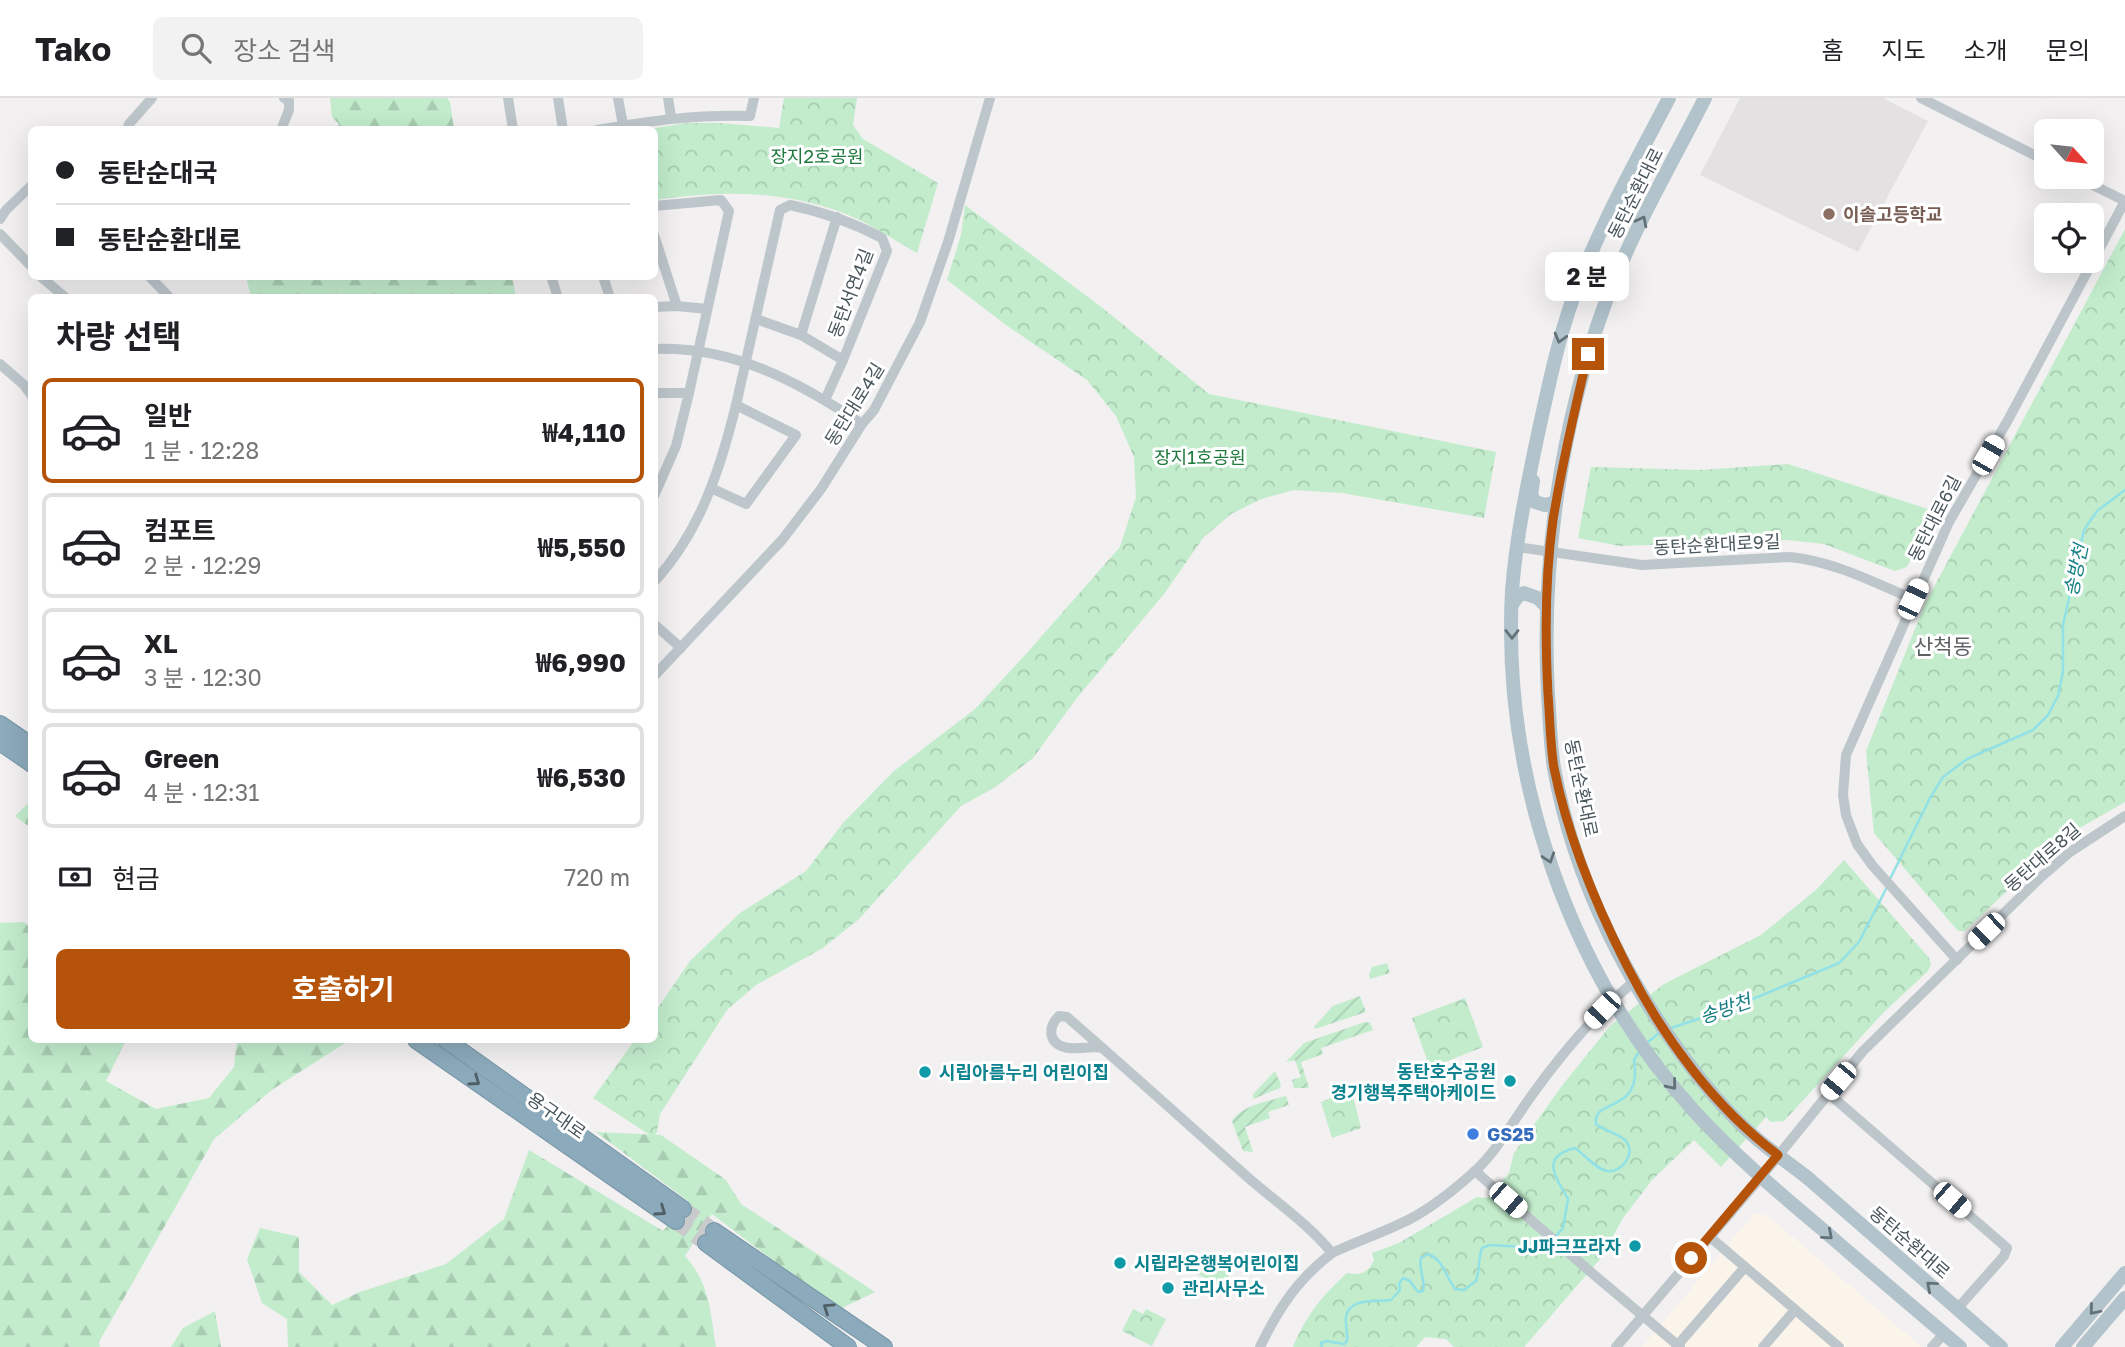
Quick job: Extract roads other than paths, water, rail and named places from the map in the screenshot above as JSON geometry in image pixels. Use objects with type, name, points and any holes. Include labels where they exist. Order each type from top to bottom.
[{"type":"highway","points":[[0,724],[28,743]]},
{"type":"highway","points":[[0,741],[28,761]]},
{"type":"highway","name":"용구대로","points":[[421,1043],[679,1215],[450,1043]]},
{"type":"highway","points":[[848,1347],[710,1237],[884,1347]]},
{"type":"main road","name":"동탄순환대로","points":[[1669,98],[1597,239],[1574,297],[1557,348],[1534,452],[1517,547],[1512,604],[1514,686],[1531,793],[1550,862],[1582,942],[1632,1029],[1685,1101],[1761,1177],[1960,1347]]},
{"type":"main road","name":"동탄순환대로","points":[[1705,98],[1630,245],[1607,298],[1581,382],[1556,502],[1550,551],[1546,662],[1553,765],[1578,856],[1600,911],[1653,1013],[1703,1082],[1756,1138],[1817,1187],[1998,1346]]},
{"type":"main road","points":[[1534,452],[1531,495],[1535,502],[1556,502]]},
{"type":"main road","points":[[1512,604],[1518,596],[1530,593],[1547,607]]},
{"type":"main road","points":[[1795,1206],[1795,1200],[1807,1185],[1817,1187]]},
{"type":"main road","points":[[2062,1347],[2125,1273]]},
{"type":"main road","points":[[2083,1347],[2125,1298]]},
{"type":"street","points":[[130,126],[152,98]]},
{"type":"street","points":[[283,126],[289,110],[289,101],[284,98]]},
{"type":"street","points":[[508,98],[512,126]]},
{"type":"street","points":[[558,98],[562,126]]},
{"type":"street","points":[[618,98],[623,125]]},
{"type":"street","points":[[668,98],[671,117]]},
{"type":"street","points":[[618,126],[671,117],[750,116],[754,98]]},
{"type":"street","name":"동탄대로4길","points":[[658,672],[782,540],[821,489],[862,424],[880,401],[920,322],[948,242],[990,98]]},
{"type":"street","points":[[1921,98],[2034,155]]},
{"type":"street","points":[[0,219],[28,189]]},
{"type":"street","points":[[2101,189],[2125,201]]},
{"type":"street","points":[[658,206],[721,200],[729,211],[676,446],[658,487]]},
{"type":"street","name":"동탄대로6길","points":[[1956,960],[1872,865],[1857,844],[1846,816],[1843,795],[1845,764],[1854,734],[1953,513],[2008,420],[2125,201]]},
{"type":"street","name":"동탄서연4길","points":[[658,578],[682,545],[713,489],[747,362],[756,319],[780,210],[790,205],[837,217],[882,238],[887,251],[843,360],[801,335],[756,319]]},
{"type":"street","points":[[801,335],[837,217]]},
{"type":"street","points":[[0,234],[28,263]]},
{"type":"street","points":[[658,247],[677,306]]},
{"type":"street","points":[[45,280],[61,294]]},
{"type":"street","points":[[153,280],[166,294]]},
{"type":"street","points":[[658,307],[707,309]]},
{"type":"street","points":[[658,349],[698,351],[747,362],[788,379],[862,424]]},
{"type":"street","points":[[825,400],[843,360]]},
{"type":"street","points":[[0,364],[28,390]]},
{"type":"street","points":[[658,393],[689,393]]},
{"type":"street","points":[[713,489],[746,504],[796,435],[736,405]]},
{"type":"street","name":"동탄순환대로9길","points":[[1517,547],[1642,565],[1789,557],[1811,559],[1913,599]]},
{"type":"street","points":[[658,628],[681,648]]},
{"type":"street","name":"동탄대로8길","points":[[1616,1347],[1761,1177],[1828,1093],[1894,1019],[2070,852],[2125,816]]},
{"type":"street","points":[[1260,1347],[1291,1292],[1332,1253],[1410,1218],[1448,1194],[1475,1171],[1503,1138],[1561,1056],[1613,999],[1635,981]]},
{"type":"street","points":[[1103,1048],[1093,1045],[1065,1048],[1059,1045],[1050,1035],[1054,1021],[1059,1016],[1067,1017],[1103,1048],[1321,1240],[1332,1253]]},
{"type":"street","points":[[1828,1093],[2005,1245],[2004,1256],[1957,1309]]},
{"type":"street","points":[[1475,1171],[1678,1346],[1745,1267]]},
{"type":"street","points":[[1710,1237],[1839,1347]]},
{"type":"street","points":[[1763,1347],[1795,1310]]},
{"type":"street","points":[[1932,1347],[1944,1334]]},
{"type":"waterway","name":"송방천","points":[[1889,881],[1943,777],[1967,759],[2033,730],[2048,715],[2058,696],[2063,672],[2063,625],[2084,530],[2097,511],[2125,490]]},
{"type":"waterway","name":"송방천","points":[[1668,1029],[1731,1008],[1839,963],[1859,942],[1887,887]]},
{"type":"waterway","name":"송방천","points":[[1648,1042],[1659,1033]]},
{"type":"waterway","name":"송방천","points":[[1555,1237],[1563,1228],[1568,1199],[1555,1176],[1554,1162],[1557,1157],[1575,1148],[1603,1170],[1613,1171],[1623,1165],[1629,1156],[1630,1150],[1625,1140],[1596,1124],[1597,1116],[1602,1110],[1625,1097],[1631,1089],[1635,1077],[1634,1060],[1639,1052]]},
{"type":"waterway","name":"송방천","points":[[1322,1347],[1321,1343],[1326,1341],[1344,1344],[1347,1341],[1346,1317],[1352,1306],[1364,1302],[1391,1300],[1400,1290],[1399,1284],[1403,1278],[1410,1281],[1418,1292],[1423,1291],[1420,1262],[1421,1258],[1428,1254],[1441,1264],[1455,1289],[1464,1290],[1476,1281],[1482,1248],[1490,1245],[1523,1247],[1549,1241]]},
{"type":"tunnel","points":[[683,1209],[714,1231]]},
{"type":"tunnel","points":[[676,1221],[706,1243]]},
{"type":"place","name":"이솔고등학교","points":[[1829,214]]},
{"type":"place","name":"시립아름누리 어린이집","points":[[925,1072]]},
{"type":"place","name":"동탄호수공원 경기행복주택아케이드","points":[[1510,1081]]},
{"type":"place","name":"GS25","points":[[1473,1134]]},
{"type":"place","name":"JJ파크프라자","points":[[1635,1246]]},
{"type":"place","name":"시립라온행복어린이집","points":[[1120,1263]]},
{"type":"place","name":"관리사무소","points":[[1168,1288]]},
{"type":"district","name":"산척동","points":[[1943,646]]},
{"type":"park label","name":"장지2호공원","points":[[817,156]]},
{"type":"park label","name":"장지1호공원","points":[[1200,457]]}]
